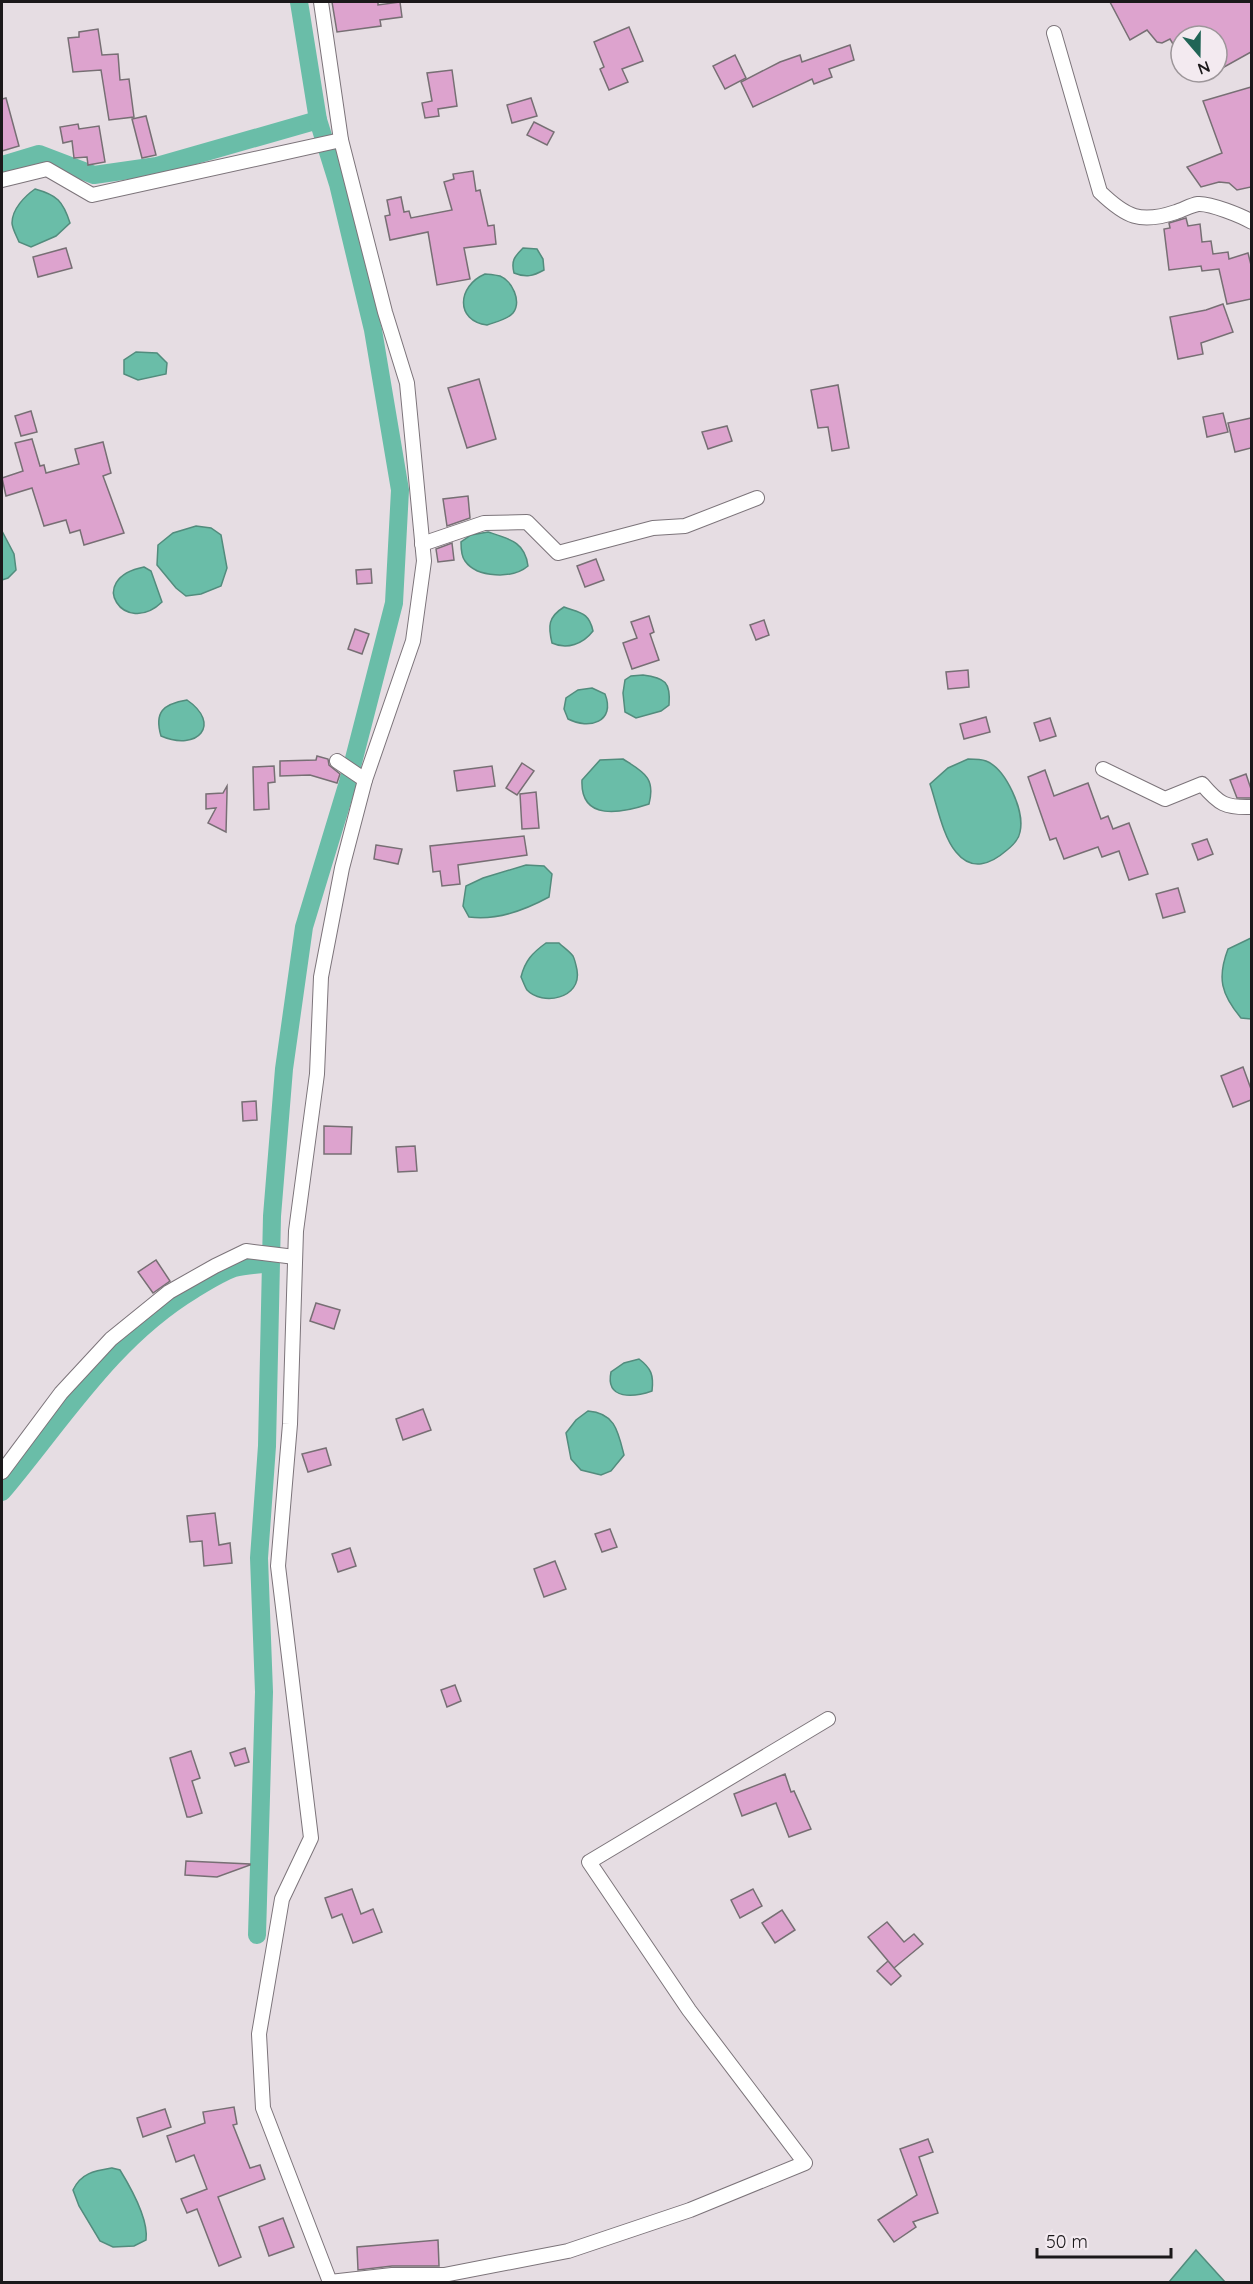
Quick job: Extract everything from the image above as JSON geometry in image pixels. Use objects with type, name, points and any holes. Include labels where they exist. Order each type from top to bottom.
[{"type":"street","points":[[321,2],[341,140],[385,312],[408,383],[424,561],[413,641],[365,780],[342,868],[321,977],[317,1074],[296,1231],[290,1424],[278,1566],[311,1838],[282,1899],[259,2034],[263,2108],[330,2282],[392,2276],[444,2275],[568,2251],[690,2210],[805,2163],[689,2010],[589,1862],[828,1719]]},
{"type":"street","points":[[1054,33],[1100,192],[1118,209],[1133,217],[1160,216],[1199,204],[1251,222]]},
{"type":"street","points":[[2,180],[47,169],[92,195],[341,140]]},
{"type":"street","points":[[422,544],[484,523],[527,522],[558,553],[653,528],[685,526],[757,498]]},
{"type":"street","points":[[337,760],[365,780]]},
{"type":"street","points":[[1103,769],[1165,799],[1202,784],[1217,801],[1232,807],[1251,807]]},
{"type":"street","points":[[2,1472],[61,1393],[111,1339],[169,1292],[246,1251],[295,1257]]},
{"type":"shaded area","points":[[35,189],[58,200],[65,209],[70,223],[56,236],[31,247],[19,242],[12,223],[23,199]]},
{"type":"shaded area","points":[[523,248],[537,249],[543,259],[544,270],[529,276],[514,273],[514,259]]},
{"type":"shaded area","points":[[485,274],[500,276],[512,287],[516,297],[516,308],[513,313],[487,325],[469,317],[464,302],[469,286]]},
{"type":"shaded area","points":[[136,352],[157,353],[167,363],[166,374],[138,380],[124,374],[124,360]]},
{"type":"shaded area","points":[[196,526],[211,528],[221,535],[227,568],[221,586],[201,594],[186,596],[176,588],[157,565],[158,545],[173,533]]},
{"type":"shaded area","points":[[2,531],[14,554],[16,570],[8,578],[2,580]]},
{"type":"shaded area","points":[[488,532],[510,540],[520,547],[528,566],[505,575],[486,573],[471,567],[463,557],[461,542],[471,535]]},
{"type":"shaded area","points":[[144,567],[151,571],[162,602],[148,611],[135,613],[124,610],[117,602],[114,593],[116,583],[126,573]]},
{"type":"shaded area","points":[[564,607],[586,617],[593,631],[580,642],[569,646],[552,643],[550,632],[552,618]]},
{"type":"shaded area","points":[[643,675],[665,682],[669,691],[669,705],[661,711],[636,718],[625,712],[623,693],[625,680],[631,676]]},
{"type":"shaded area","points":[[592,688],[605,694],[607,711],[604,717],[584,724],[568,719],[564,709],[566,698],[578,690]]},
{"type":"shaded area","points":[[187,700],[203,718],[204,726],[201,733],[195,738],[186,740],[174,740],[161,736],[159,721],[162,710],[172,704]]},
{"type":"shaded area","points":[[623,759],[642,772],[649,781],[651,795],[649,804],[615,811],[595,808],[588,803],[583,793],[582,780],[600,760]]},
{"type":"shaded area","points":[[968,759],[979,759],[993,765],[1007,781],[1020,813],[1020,832],[1015,842],[995,859],[982,864],[968,862],[951,846],[930,784],[948,768]]},
{"type":"shaded area","points":[[526,865],[544,866],[552,874],[549,897],[500,916],[469,917],[463,906],[466,886],[483,878]]},
{"type":"shaded area","points":[[1251,938],[1251,1019],[1241,1018],[1234,1009],[1225,993],[1222,977],[1228,949]]},
{"type":"shaded area","points":[[546,943],[559,943],[573,956],[575,961],[577,980],[573,988],[560,997],[542,998],[534,995],[527,990],[521,977],[530,958]]},
{"type":"shaded area","points":[[639,1359],[651,1372],[652,1391],[638,1395],[623,1395],[617,1392],[612,1388],[611,1372],[624,1363]]},
{"type":"shaded area","points":[[588,1411],[597,1412],[610,1419],[617,1431],[624,1455],[611,1471],[601,1475],[581,1470],[571,1459],[566,1433],[576,1420]]},
{"type":"shaded area","points":[[112,2168],[120,2170],[145,2223],[146,2240],[134,2246],[113,2247],[100,2241],[79,2206],[73,2190],[84,2176]]},
{"type":"shaded area","points":[[1196,2250],[1225,2282],[1169,2282]]},
{"type":"building","points":[[332,2],[378,2],[378,5],[400,2],[402,17],[380,20],[381,26],[337,32]]},
{"type":"building","points":[[1110,2],[1251,2],[1251,52],[1229,64],[1229,24],[1169,24],[1169,40],[1162,43],[1157,42],[1147,30],[1130,40]]},
{"type":"building","points":[[629,27],[643,61],[622,69],[628,82],[609,90],[600,69],[604,67],[594,42]]},
{"type":"building","points":[[98,29],[102,55],[118,54],[120,80],[129,79],[134,117],[109,120],[101,70],[73,72],[68,38],[79,37],[79,32]]},
{"type":"building","points":[[850,45],[854,60],[829,69],[832,77],[814,84],[812,79],[753,107],[741,82],[780,62],[800,55],[802,62]]},
{"type":"building","points":[[735,55],[746,78],[725,89],[713,66]]},
{"type":"building","points":[[452,70],[457,106],[438,109],[439,116],[425,118],[422,103],[432,101],[427,73]]},
{"type":"building","points":[[1251,87],[1251,187],[1237,190],[1229,183],[1219,182],[1201,187],[1187,167],[1222,153],[1203,101]]},
{"type":"building","points":[[6,98],[19,146],[2,151],[2,99]]},
{"type":"building","points":[[531,98],[537,116],[512,123],[507,105]]},
{"type":"building","points":[[146,116],[156,155],[142,158],[132,119]]},
{"type":"building","points":[[534,122],[554,132],[547,145],[527,135]]},
{"type":"building","points":[[78,124],[79,129],[99,126],[105,162],[88,165],[87,157],[74,158],[72,141],[63,143],[60,127]]},
{"type":"building","points":[[473,171],[476,191],[480,190],[488,226],[494,225],[496,244],[464,248],[470,279],[437,285],[428,232],[390,240],[385,216],[390,215],[387,200],[401,197],[404,212],[409,211],[411,218],[452,210],[444,182],[454,179],[453,174]]},
{"type":"building","points":[[1186,218],[1188,226],[1200,224],[1202,242],[1211,241],[1213,254],[1228,252],[1229,259],[1248,253],[1251,265],[1251,299],[1227,304],[1219,269],[1202,271],[1201,266],[1169,270],[1164,229],[1170,228],[1169,223]]},
{"type":"building","points":[[66,248],[72,268],[38,277],[33,257]]},
{"type":"building","points":[[1223,304],[1233,332],[1201,343],[1203,354],[1178,359],[1170,317]]},
{"type":"building","points":[[479,379],[496,439],[467,448],[448,388]]},
{"type":"building","points":[[838,385],[849,448],[832,451],[828,427],[818,428],[811,390]]},
{"type":"building","points":[[31,411],[37,432],[21,436],[15,416]]},
{"type":"building","points":[[1223,413],[1228,432],[1207,437],[1203,417]]},
{"type":"building","points":[[1251,418],[1251,448],[1235,452],[1228,423]]},
{"type":"building","points":[[727,426],[732,441],[708,449],[702,432]]},
{"type":"building","points":[[32,439],[40,466],[44,465],[46,473],[79,464],[75,449],[103,442],[111,473],[103,476],[124,533],[84,545],[80,530],[70,533],[66,520],[44,526],[32,488],[6,496],[2,478],[23,471],[15,443]]},
{"type":"building","points":[[468,496],[470,518],[447,526],[443,499]]},
{"type":"building","points":[[452,543],[454,560],[438,562],[436,549]]},
{"type":"building","points":[[596,559],[604,580],[585,587],[577,566]]},
{"type":"building","points":[[371,569],[372,583],[357,584],[356,570]]},
{"type":"building","points":[[649,616],[654,632],[650,634],[659,660],[632,669],[623,643],[637,638],[631,622]]},
{"type":"building","points":[[764,620],[769,635],[756,640],[750,625]]},
{"type":"building","points":[[355,629],[369,634],[362,654],[348,649]]},
{"type":"building","points":[[968,670],[969,687],[948,689],[946,672]]},
{"type":"building","points":[[986,717],[990,732],[964,739],[960,724]]},
{"type":"building","points":[[1050,718],[1056,736],[1040,741],[1034,723]]},
{"type":"building","points":[[317,756],[328,759],[329,765],[340,774],[337,783],[310,775],[280,776],[280,761],[316,760]]},
{"type":"building","points":[[522,763],[534,771],[517,795],[506,788]]},
{"type":"building","points":[[274,766],[275,782],[268,783],[269,809],[254,810],[253,767]]},
{"type":"building","points":[[492,766],[495,786],[457,791],[454,771]]},
{"type":"building","points":[[1045,770],[1054,796],[1088,783],[1101,819],[1108,816],[1113,829],[1129,823],[1148,874],[1129,880],[1119,851],[1102,857],[1098,847],[1064,859],[1056,838],[1050,840],[1028,777]]},
{"type":"building","points":[[1246,774],[1251,789],[1251,798],[1237,798],[1230,780]]},
{"type":"building","points":[[227,786],[226,832],[208,823],[216,808],[206,809],[206,794],[223,793]]},
{"type":"building","points":[[536,792],[539,828],[522,829],[520,794]]},
{"type":"building","points":[[524,836],[527,855],[458,865],[460,884],[442,886],[440,871],[433,872],[430,846]]},
{"type":"building","points":[[1207,839],[1213,854],[1198,860],[1192,844]]},
{"type":"building","points":[[376,845],[402,849],[398,864],[374,859]]},
{"type":"building","points":[[1178,888],[1185,912],[1163,918],[1156,894]]},
{"type":"building","points":[[1243,1067],[1251,1089],[1251,1100],[1233,1107],[1221,1076]]},
{"type":"building","points":[[256,1101],[257,1120],[243,1121],[242,1102]]},
{"type":"building","points":[[324,1126],[352,1127],[351,1154],[324,1154]]},
{"type":"building","points":[[415,1146],[417,1171],[398,1172],[396,1147]]},
{"type":"building","points":[[156,1260],[170,1281],[153,1293],[138,1272]]},
{"type":"building","points":[[316,1303],[340,1310],[334,1329],[310,1321]]},
{"type":"building","points":[[423,1409],[431,1430],[403,1440],[396,1419]]},
{"type":"building","points":[[326,1448],[331,1465],[308,1472],[302,1454]]},
{"type":"building","points":[[215,1513],[219,1545],[230,1543],[232,1563],[204,1566],[202,1541],[190,1542],[187,1516]]},
{"type":"building","points":[[610,1529],[617,1547],[602,1552],[595,1534]]},
{"type":"building","points":[[350,1548],[356,1566],[338,1572],[332,1554]]},
{"type":"building","points":[[555,1561],[566,1589],[544,1597],[534,1569]]},
{"type":"building","points":[[455,1685],[461,1701],[447,1707],[441,1690]]},
{"type":"building","points":[[245,1748],[249,1762],[235,1766],[230,1753]]},
{"type":"building","points":[[191,1751],[200,1778],[192,1781],[202,1813],[187,1817],[170,1758]]},
{"type":"building","points":[[785,1774],[791,1792],[794,1791],[811,1829],[789,1837],[776,1803],[742,1816],[734,1794]]},
{"type":"building","points":[[186,1861],[250,1865],[217,1877],[185,1875]]},
{"type":"building","points":[[352,1889],[361,1914],[373,1909],[382,1932],[353,1943],[342,1914],[332,1918],[325,1898]]},
{"type":"building","points":[[753,1889],[762,1906],[740,1918],[731,1900]]},
{"type":"building","points":[[782,1910],[795,1930],[775,1943],[762,1923]]},
{"type":"building","points":[[887,1922],[904,1942],[914,1934],[923,1944],[894,1968],[868,1937]]},
{"type":"building","points":[[888,1961],[901,1976],[891,1985],[877,1971]]},
{"type":"building","points":[[234,2107],[237,2124],[233,2125],[250,2168],[260,2165],[265,2179],[218,2197],[241,2257],[219,2266],[197,2209],[187,2213],[181,2199],[207,2189],[194,2155],[176,2162],[167,2136],[205,2123],[203,2112]]},
{"type":"building","points":[[165,2109],[171,2127],[143,2137],[137,2118]]},
{"type":"building","points":[[928,2139],[933,2152],[919,2157],[938,2213],[913,2222],[916,2227],[894,2242],[878,2220],[917,2195],[900,2149]]},
{"type":"building","points":[[283,2218],[294,2247],[269,2256],[259,2227]]},
{"type":"building","points":[[438,2240],[439,2266],[392,2266],[358,2270],[357,2247]]},
{"type":"waterway","points":[[257,1935],[264,1692],[259,1558],[267,1446],[272,1216],[284,1069],[304,927],[348,782],[394,603],[400,490],[373,330],[338,184],[318,120],[299,2]]},
{"type":"waterway","points":[[2,165],[39,154],[94,175],[157,166],[318,120]]},
{"type":"waterway","points":[[2,1492],[90,1383],[137,1332],[164,1310],[218,1275],[238,1267],[270,1263]]}]
